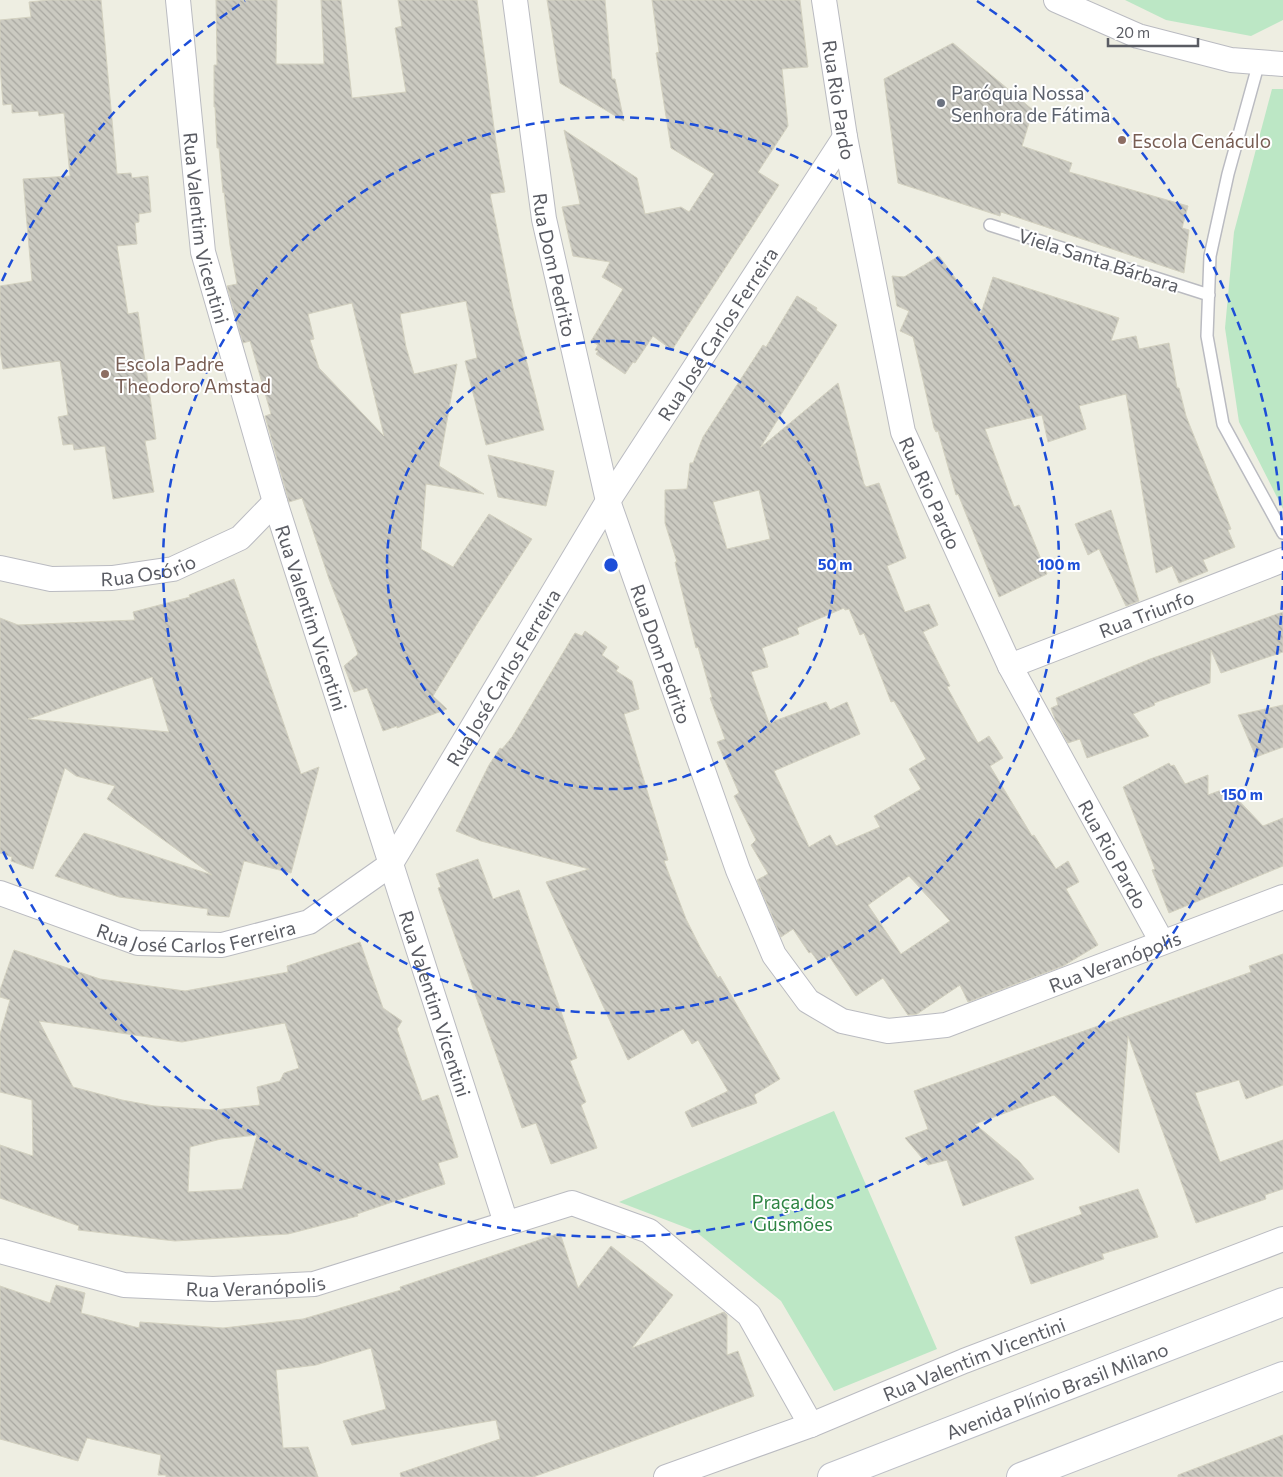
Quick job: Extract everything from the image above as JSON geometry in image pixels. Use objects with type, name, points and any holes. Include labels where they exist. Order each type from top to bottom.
[{"type":"main road","name":"Avenida Plínio Brasil Milano","points":[[832,1477],[1283,1302]]},
{"type":"main road","points":[[1035,1475],[1283,1376]]},
{"type":"street","name":"Rua Valentim Vicentini","points":[[178,0],[203,252],[275,502],[506,1223]]},
{"type":"street","name":"Rua Dom Pedrito","points":[[515,0],[544,219],[608,501],[738,870],[774,955],[808,1001],[842,1021],[888,1031],[946,1025]]},
{"type":"street","name":"Rua Rio Pardo","points":[[824,0],[845,137],[903,432],[1010,666],[1162,942]]},
{"type":"street","points":[[1056,0],[1138,36],[1231,60],[1283,64]]},
{"type":"street","name":"Rua José Carlos Ferreira","points":[[0,893],[138,943],[222,945],[309,922],[390,865],[608,501],[845,137]]},
{"type":"street","name":"Rua Osório","points":[[0,568],[52,579],[112,578],[173,569],[240,538],[275,502]]},
{"type":"street","name":"Rua Triunfo","points":[[1010,666],[1283,560]]},
{"type":"street","name":"Rua Veranópolis","points":[[946,1025],[1283,897]]},
{"type":"street","points":[[506,1223],[572,1203],[649,1231],[748,1314],[811,1425]]},
{"type":"street","name":"Rua Veranópolis","points":[[0,1251],[124,1285],[213,1289],[314,1284],[506,1223]]},
{"type":"street","name":"Rua Valentim Vicentini","points":[[666,1477],[811,1425],[964,1361],[1283,1239]]},
{"type":"lane","points":[[1259,62],[1228,174],[1210,256],[1207,336],[1223,424],[1283,533]]},
{"type":"lane","name":"Viela Santa Bárbara","points":[[990,225],[1209,295]]},
{"type":"green space","points":[[1125,0],[1283,0],[1283,20],[1251,36],[1166,20]]},
{"type":"green space","points":[[1272,89],[1283,89],[1283,509],[1239,422],[1225,328],[1234,232]]},
{"type":"green space","name":"Praça dos Gusmões","points":[[834,1111],[937,1349],[834,1391],[781,1301],[695,1231],[619,1202]]},
{"type":"building","points":[[101,0],[117,174],[131,173],[132,178],[148,176],[151,212],[139,214],[139,222],[135,223],[137,244],[117,246],[128,314],[138,312],[156,439],[145,441],[154,492],[113,499],[105,446],[74,450],[73,444],[63,445],[58,417],[68,415],[60,361],[3,369],[0,350],[0,286],[32,281],[23,179],[70,176],[64,113],[39,116],[38,111],[12,113],[12,104],[3,105],[0,65],[0,20],[31,17],[29,2]]},
{"type":"building","points":[[216,0],[277,0],[276,64],[324,64],[321,0],[341,0],[352,98],[406,92],[395,28],[402,26],[398,0],[477,0],[496,143],[505,192],[490,194],[513,308],[544,430],[486,445],[465,361],[477,358],[466,301],[400,314],[406,347],[414,374],[457,364],[439,466],[484,494],[426,484],[421,549],[453,567],[489,514],[532,539],[433,696],[447,709],[397,728],[397,726],[383,731],[367,688],[354,692],[344,666],[358,654],[329,579],[302,498],[289,502],[265,416],[271,414],[250,341],[243,343],[227,286],[237,284],[223,193],[219,148],[217,148],[214,107],[214,65],[217,65]],"holes":[[[352,303],[384,436],[319,368],[310,340],[314,339],[308,314]]]},
{"type":"building","points":[[547,0],[605,0],[612,79],[615,79],[624,121],[560,83]]},
{"type":"building","points":[[652,0],[800,0],[808,67],[782,69],[788,126],[758,172],[779,185],[672,350],[653,336],[635,363],[633,362],[625,374],[596,354],[598,351],[595,350],[598,345],[591,341],[623,289],[602,277],[610,262],[573,256],[562,207],[580,204],[564,130],[637,178],[645,214],[681,207],[689,212],[714,174],[671,148],[656,53],[659,52]]},
{"type":"building","points":[[953,43],[1033,110],[1022,146],[1072,163],[1069,172],[1188,206],[1182,228],[1189,230],[1184,273],[1001,212],[1000,216],[898,183],[884,79]]},
{"type":"building","points":[[939,256],[981,313],[993,277],[1119,318],[1111,341],[1136,336],[1139,349],[1169,343],[1177,388],[1179,388],[1186,416],[1231,529],[1228,530],[1235,547],[1203,560],[1208,571],[1179,583],[1172,566],[1156,573],[1126,394],[1079,406],[1086,429],[1048,442],[1042,415],[985,429],[1014,507],[1019,505],[1047,574],[999,597],[958,494],[956,495],[938,431],[936,432],[934,428],[913,337],[900,331],[909,311],[897,306],[892,276],[904,277]]},
{"type":"building","points":[[797,296],[817,308],[816,310],[837,325],[760,448],[838,383],[864,484],[866,487],[879,483],[906,558],[887,566],[905,612],[929,604],[938,625],[923,632],[950,686],[947,687],[978,743],[989,736],[1003,758],[990,766],[1032,836],[1034,835],[1056,869],[1068,861],[1079,882],[1066,889],[1098,945],[1063,966],[968,1002],[960,985],[917,1014],[908,1015],[883,978],[856,996],[829,956],[819,963],[811,952],[809,953],[793,929],[781,937],[757,880],[768,874],[751,845],[756,840],[734,796],[739,793],[717,742],[725,739],[710,698],[712,697],[698,647],[696,648],[675,562],[677,562],[665,523],[665,490],[687,489],[690,463],[693,463],[703,437],[763,345],[766,347]],"holes":[[[759,490],[770,539],[727,549],[713,502]],[[844,608],[845,610],[849,609],[860,635],[864,633],[891,702],[894,701],[926,759],[909,769],[921,789],[874,816],[880,827],[836,846],[830,835],[809,847],[774,771],[860,734],[847,702],[830,710],[826,702],[769,723],[751,672],[768,667],[762,648],[799,634],[797,628]],[[909,876],[950,921],[901,954],[868,905]]]},
{"type":"building","points":[[488,455],[554,471],[546,506],[498,497]]},
{"type":"building","points":[[1111,510],[1139,601],[1126,606],[1099,549],[1088,555],[1075,524]]},
{"type":"building","points":[[234,579],[301,774],[319,767],[291,873],[244,861],[229,917],[207,915],[208,909],[119,897],[55,876],[84,833],[212,875],[107,799],[115,786],[76,776],[65,768],[33,869],[11,861],[12,857],[0,853],[0,618],[18,625],[135,620],[133,612],[190,597],[189,595]],"holes":[[[152,677],[169,732],[28,719]]]},
{"type":"building","points":[[1283,612],[1283,652],[1221,673],[1211,650],[1210,683],[1154,703],[1155,705],[1133,714],[1149,736],[1087,758],[1080,739],[1068,743],[1055,719],[1051,708],[1058,705],[1056,698],[1150,659]]},
{"type":"building","points":[[585,631],[607,647],[602,655],[619,667],[616,671],[632,681],[639,709],[624,714],[668,860],[664,861],[686,919],[700,947],[718,978],[720,976],[780,1079],[754,1095],[757,1103],[692,1127],[685,1112],[728,1091],[698,1040],[692,1044],[683,1029],[628,1060],[546,882],[589,869],[481,841],[456,831],[489,765],[500,748],[502,749],[512,737],[575,633],[582,636]]},
{"type":"building","points":[[1283,705],[1283,747],[1256,757],[1238,715]]},
{"type":"building","points":[[1169,763],[1171,766],[1174,765],[1185,784],[1208,775],[1208,795],[1227,788],[1263,826],[1283,818],[1283,866],[1169,913],[1152,870],[1155,869],[1123,787]]},
{"type":"building","points":[[478,859],[493,899],[519,890],[577,1058],[570,1061],[586,1102],[581,1105],[597,1148],[551,1164],[536,1123],[522,1128],[438,888],[441,887],[436,874]]},
{"type":"building","points":[[360,942],[383,1008],[402,1021],[397,1029],[422,1101],[438,1095],[458,1157],[438,1163],[445,1184],[357,1214],[358,1216],[288,1234],[175,1241],[78,1230],[79,1226],[0,1198],[0,1145],[33,1156],[32,1100],[0,1092],[0,1034],[10,1000],[0,997],[0,990],[14,950],[100,979],[185,991],[288,972],[287,966]],"holes":[[[39,1021],[182,1042],[285,1023],[299,1068],[284,1073],[280,1081],[257,1087],[260,1105],[215,1110],[154,1106],[73,1087]],[[257,1135],[242,1189],[188,1192],[190,1147],[221,1139]]]},
{"type":"building","points":[[1283,954],[1283,1085],[1246,1099],[1239,1080],[1195,1093],[1220,1162],[1283,1140],[1283,1189],[1265,1195],[1266,1199],[1196,1223],[1128,1036],[1119,1153],[1054,1095],[975,1124],[1019,1161],[1034,1179],[963,1206],[947,1160],[928,1165],[905,1138],[928,1129],[914,1091],[1251,972],[1249,966]]},
{"type":"building","points":[[1138,1189],[1158,1237],[1102,1254],[1104,1259],[1031,1284],[1015,1237],[1082,1214],[1079,1207]]},
{"type":"building","points":[[560,1233],[578,1288],[611,1246],[673,1295],[632,1348],[724,1312],[727,1315],[727,1355],[738,1351],[754,1396],[533,1477],[401,1477],[400,1473],[500,1439],[496,1420],[352,1445],[343,1421],[386,1409],[371,1348],[316,1365],[276,1370],[283,1448],[308,1447],[318,1477],[166,1477],[166,1475],[158,1475],[161,1455],[87,1438],[78,1461],[0,1439],[0,1286],[50,1303],[56,1285],[85,1293],[81,1313],[139,1328],[140,1322],[223,1328],[303,1319],[401,1290],[400,1287]]},
{"type":"building","points":[[1283,1435],[1283,1477],[1178,1477],[1178,1475]]},
{"type":"place","name":"Paróquia Nossa Senhora de Fátima","points":[[941,103]]},
{"type":"place","name":"Escola Cenáculo","points":[[1122,140]]},
{"type":"place","name":"Escola Padre Theodoro Amstad","points":[[105,374]]}]
